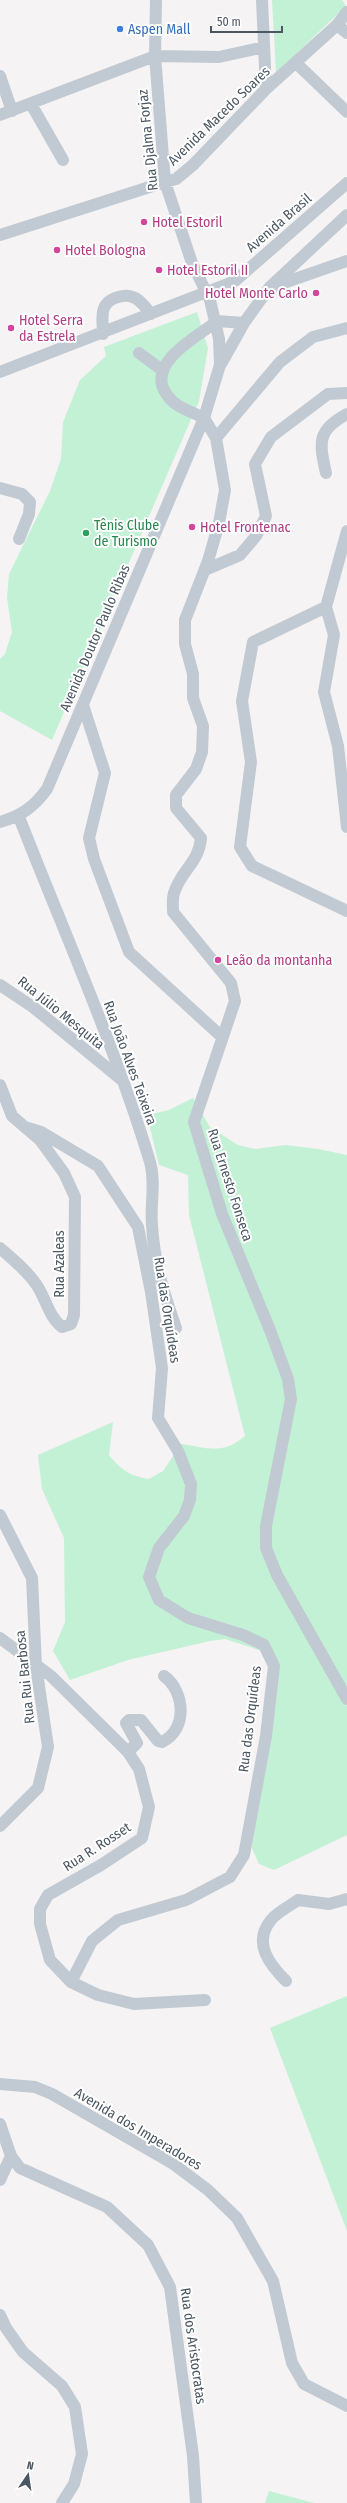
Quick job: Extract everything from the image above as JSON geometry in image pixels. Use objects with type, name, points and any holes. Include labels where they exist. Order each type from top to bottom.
[{"type":"street","name":"Rua Djalma Forjaz","points":[[156,0],[155,56],[164,182],[192,263],[209,296],[216,317],[220,366]]},
{"type":"street","points":[[262,0],[266,89]]},
{"type":"street","name":"Avenida Macedo Soares","points":[[0,235],[176,179],[193,165],[266,89],[337,25],[347,12]]},
{"type":"street","points":[[337,25],[347,33]]},
{"type":"street","points":[[0,76],[6,113],[155,56],[219,58],[264,47]]},
{"type":"street","points":[[296,63],[347,112]]},
{"type":"street","points":[[31,104],[63,160]]},
{"type":"street","name":"Avenida Brasil","points":[[0,372],[103,334],[151,314],[209,296],[235,281],[347,183]]},
{"type":"street","points":[[220,366],[244,323],[269,288],[347,215]]},
{"type":"street","points":[[269,288],[347,261]]},
{"type":"street","points":[[103,334],[104,309],[108,301],[116,297],[127,295],[135,296],[151,314]]},
{"type":"street","points":[[244,323],[216,317],[179,348],[162,370],[161,382],[167,396],[176,404],[204,418],[216,438],[280,362],[313,337],[347,328]]},
{"type":"street","points":[[139,353],[162,370]]},
{"type":"street","name":"Avenida Doutor Paulo Ribas","points":[[19,817],[40,799],[47,789],[204,418],[220,366]]},
{"type":"street","points":[[206,570],[240,555],[259,529],[266,516],[255,464],[271,437],[328,394],[347,392]]},
{"type":"street","points":[[326,473],[321,441],[325,429],[347,414]]},
{"type":"street","name":"Rua Ernesto Fonseca","points":[[216,438],[225,490],[219,523],[206,570],[185,620],[185,644],[193,674],[194,698],[203,726],[202,752],[196,769],[176,795],[176,808],[201,838],[200,852],[181,878],[173,894],[173,912],[231,983],[235,1001],[194,1122],[222,1214],[270,1330],[288,1379],[291,1399],[266,1526],[266,1548],[277,1575],[347,1699]]},
{"type":"street","points":[[0,488],[22,494],[30,502],[29,514],[19,539]]},
{"type":"street","points":[[347,532],[326,607],[334,635],[324,692],[338,746],[347,827]]},
{"type":"street","points":[[326,607],[253,642],[242,701],[251,762],[240,847],[252,866],[347,911]]},
{"type":"street","points":[[83,706],[105,773],[89,838],[94,859],[129,952],[222,1037]]},
{"type":"street","points":[[0,822],[19,817]]},
{"type":"street","name":"Rua João Alves Teixeira","points":[[19,817],[122,1080],[150,1164],[154,1192],[152,1225],[160,1284],[176,1328]]},
{"type":"street","name":"Rua Júlio Mesquita","points":[[0,985],[33,1007],[122,1080]]},
{"type":"street","points":[[0,1085],[6,1116]]},
{"type":"street","name":"Rua Azaleas","points":[[0,1248],[25,1270],[37,1285],[54,1321],[62,1327],[71,1324],[74,1315],[75,1197],[64,1173],[40,1140],[25,1127],[6,1116]]},
{"type":"street","name":"Rua das Orquídeas","points":[[25,1127],[42,1132],[98,1166],[138,1227],[151,1292],[161,1361],[158,1418],[178,1451],[191,1484],[190,1500],[184,1516],[159,1548],[149,1577],[159,1600],[188,1618],[242,1635],[264,1645],[274,1666],[266,1736],[244,1855],[230,1877],[186,1900],[118,1920],[92,1941],[70,1982]]},
{"type":"street","name":"Rua Rui Barbosa","points":[[0,1515],[32,1578],[36,1666],[48,1747],[38,1788],[0,1826]]},
{"type":"street","name":"Rua R. Rosset","points":[[0,1638],[36,1666],[85,1708],[128,1752],[140,1769],[149,1807],[142,1838],[101,1866],[48,1895],[40,1909],[40,1924],[50,1960],[70,1982],[98,1995],[134,2004],[205,2000]]},
{"type":"street","points":[[128,1752],[137,1743],[127,1728],[126,1723],[129,1720],[141,1720],[158,1741],[162,1742],[171,1738],[177,1731],[181,1718],[180,1705],[171,1680],[164,1676]]},
{"type":"street","points":[[286,1981],[268,1962],[263,1950],[264,1932],[271,1920],[298,1900],[329,1904],[347,1899]]},
{"type":"street","name":"Avenida dos Imperadores","points":[[0,2084],[35,2087],[52,2094],[172,2163],[208,2190],[236,2218],[273,2281],[292,2363],[304,2384],[347,2406]]},
{"type":"street","points":[[0,2124],[10,2156],[0,2180]]},
{"type":"street","name":"Rua dos Aristocratas","points":[[10,2156],[20,2168],[108,2207],[148,2245],[170,2287],[193,2456],[196,2503]]},
{"type":"street","points":[[0,2314],[6,2328],[22,2352],[62,2386],[75,2407],[82,2454],[74,2484],[62,2503]]},
{"type":"green space","points":[[272,0],[342,0],[346,6],[276,73]]},
{"type":"green space","name":"Tênis Clube de Turismo","points":[[197,312],[208,348],[199,401],[52,740],[0,711],[0,659],[5,654],[12,632],[7,598],[9,574],[50,491],[61,459],[63,422],[80,380],[106,356],[104,347]]},
{"type":"green space","points":[[193,1098],[210,1127],[238,1145],[255,1149],[286,1145],[318,1149],[347,1155],[347,1835],[274,1870],[259,1864],[252,1848],[252,1832],[271,1654],[225,1639],[210,1641],[128,1660],[70,1680],[53,1651],[65,1622],[64,1538],[42,1489],[38,1455],[113,1422],[109,1455],[126,1472],[149,1479],[163,1471],[181,1444],[215,1449],[230,1446],[245,1436],[189,1215],[188,1175],[159,1165],[147,1115],[169,1110]]},
{"type":"green space","points":[[347,1996],[347,2231],[270,2028]]},
{"type":"green space","points":[[269,2491],[314,2503],[265,2503]]},
{"type":"place","name":"Aspen Mall","points":[[120,29]]},
{"type":"place","name":"Hotel Estoril","points":[[144,222]]},
{"type":"place","name":"Hotel Bologna","points":[[57,250]]},
{"type":"place","name":"Hotel Estoril II","points":[[159,270]]},
{"type":"place","name":"Hotel Monte Carlo","points":[[316,293]]},
{"type":"place","name":"Hotel Serra da Estrela","points":[[11,328]]},
{"type":"place","name":"Hotel Frontenac","points":[[192,527]]},
{"type":"place","name":"Tênis Clube de Turismo","points":[[86,533]]},
{"type":"place","name":"Leão da montanha","points":[[218,960]]}]
